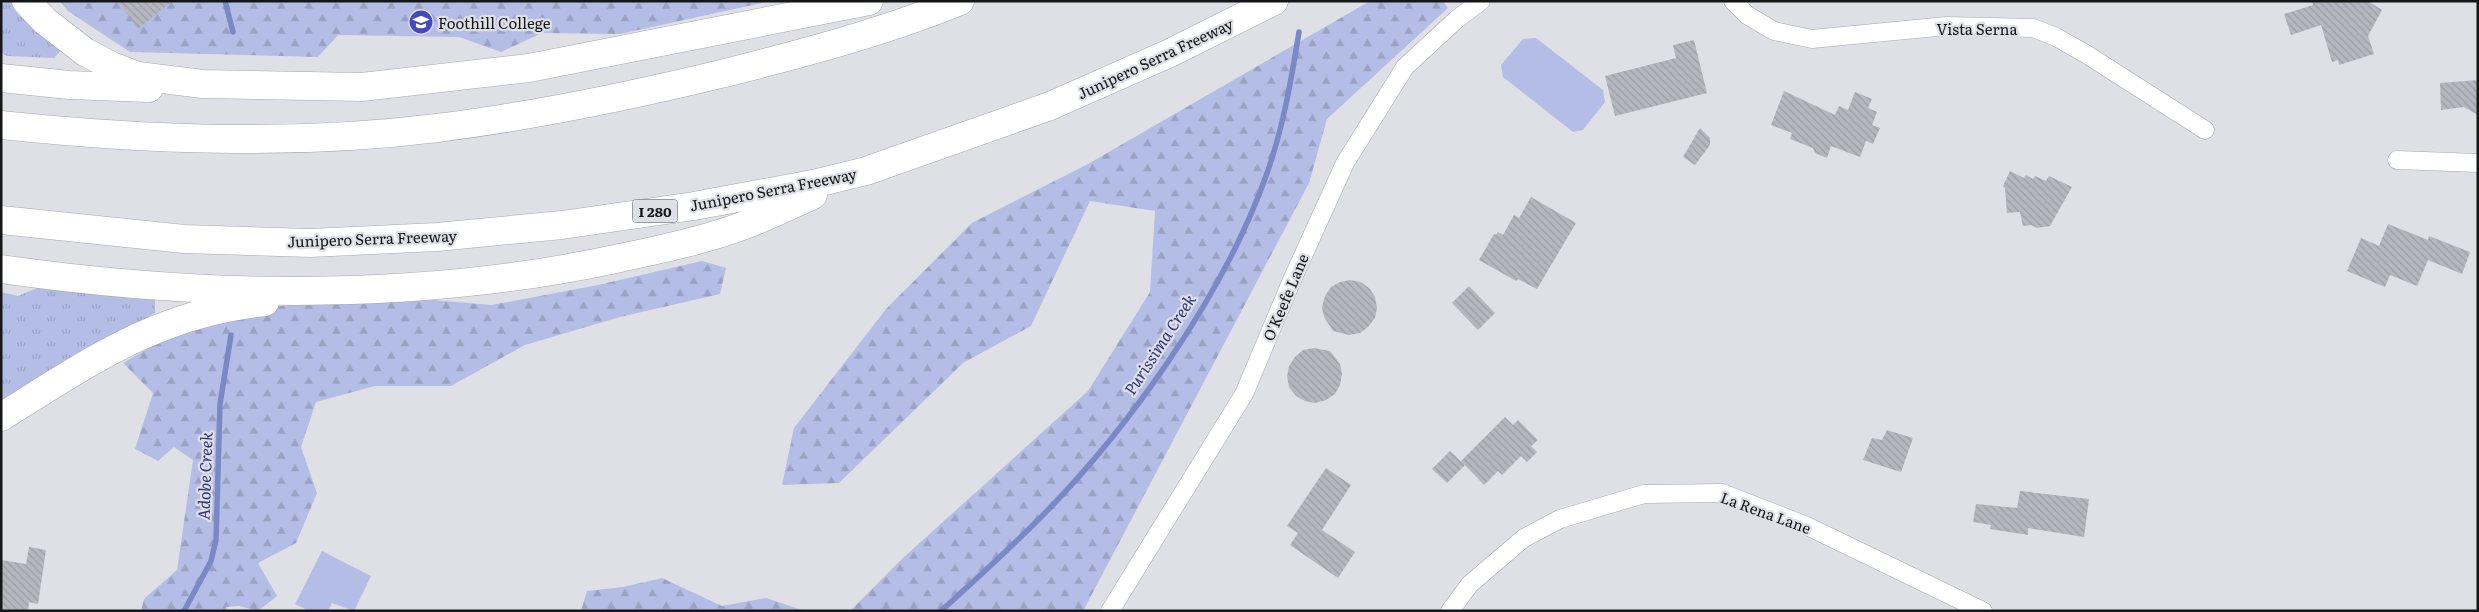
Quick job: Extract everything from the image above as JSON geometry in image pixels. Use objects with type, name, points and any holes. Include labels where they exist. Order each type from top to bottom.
[{"type":"highway","points":[[26,1],[64,37],[85,52],[112,66],[138,76],[203,84]]},
{"type":"highway","points":[[1,78],[135,88],[203,84],[362,87],[422,82],[587,58],[869,1]]},
{"type":"highway","points":[[1,125],[71,133],[194,139],[312,138],[436,129],[550,111],[664,88],[792,56],[921,17],[960,1]]},
{"type":"highway","name":"Junipero Serra Freeway","points":[[1,220],[184,239],[310,243],[437,237],[562,225],[694,206],[813,184],[866,171],[1050,106],[1170,53],[1274,1]]},
{"type":"highway","points":[[1,417],[133,338],[171,322],[212,310],[258,303],[520,276],[662,249],[743,225],[866,171]]},
{"type":"highway","points":[[1,269],[146,285],[200,288],[393,289]]},
{"type":"street","name":"O'Keefe Lane","points":[[1110,611],[1244,394],[1292,280],[1345,163],[1405,67],[1457,19],[1481,1]]},
{"type":"street","name":"Vista Serna","points":[[1733,1],[1747,15],[1774,31],[1812,39],[1947,26],[2033,28],[2056,37],[2086,54],[2205,130]]},
{"type":"street","points":[[2397,160],[2478,163]]},
{"type":"street","name":"La Rena Lane","points":[[1450,611],[1470,584],[1524,538],[1560,519],[1644,494],[1722,493],[1807,526],[1983,611]]},
{"type":"green space","points":[[1,1],[19,1],[67,44],[54,58],[7,56],[1,53]]},
{"type":"green space","name":"Foothill College","points":[[60,1],[314,1],[316,3],[322,1],[771,1],[620,34],[542,33],[501,52],[459,37],[338,35],[318,57],[130,52],[68,11]]},
{"type":"green space","points":[[1370,1],[1443,1],[1448,8],[1327,119],[1309,183],[1083,611],[850,611],[903,558],[1088,391],[1150,292],[1155,211],[1090,201],[1031,326],[963,363],[839,483],[782,485],[794,428],[886,309],[972,223],[1088,164]]},
{"type":"green space","points":[[1536,38],[1603,90],[1605,102],[1583,130],[1573,132],[1503,77],[1501,65],[1523,39]]},
{"type":"green space","points":[[702,261],[726,268],[720,294],[620,317],[525,345],[451,386],[375,386],[316,402],[301,447],[317,493],[296,543],[258,563],[277,596],[258,611],[239,606],[226,607],[226,611],[141,611],[144,599],[177,570],[193,460],[174,447],[158,461],[135,449],[153,393],[123,363],[194,322],[281,306],[374,295],[492,305],[598,285]]},
{"type":"green space","points":[[54,281],[155,292],[155,313],[1,402],[1,292],[18,296]]},
{"type":"green space","points":[[322,551],[371,576],[354,611],[332,603],[328,611],[309,611],[295,604]]},
{"type":"green space","points":[[662,578],[722,606],[766,598],[805,611],[581,611],[587,591],[623,587]]},
{"type":"building","points":[[118,1],[172,1],[138,29]]},
{"type":"building","points":[[2312,1],[2368,1],[2382,10],[2368,36],[2374,54],[2339,65],[2338,60],[2332,62],[2321,25],[2291,35],[2284,14],[2313,5]]},
{"type":"building","points":[[1694,40],[1707,93],[1615,116],[1605,76],[1676,58],[1673,45]]},
{"type":"building","points":[[2478,80],[2478,115],[2464,107],[2441,110],[2440,83]]},
{"type":"building","points":[[1784,91],[1835,115],[1839,106],[1848,110],[1855,92],[1872,99],[1868,108],[1877,112],[1872,125],[1880,128],[1873,144],[1866,141],[1860,157],[1831,146],[1827,158],[1815,153],[1813,148],[1790,139],[1792,133],[1771,125]]},
{"type":"building","points":[[1700,128],[1710,138],[1710,145],[1695,165],[1683,157]]},
{"type":"building","points":[[2010,171],[2024,178],[2026,175],[2033,179],[2035,176],[2046,181],[2049,176],[2072,187],[2050,226],[2037,228],[2031,225],[2023,226],[2020,212],[2007,213],[2005,188],[2003,186]]},
{"type":"building","points":[[1531,197],[1576,223],[1537,289],[1518,279],[1516,281],[1479,260],[1494,234],[1496,235],[1498,232],[1503,235],[1514,215],[1519,218]]},
{"type":"building","points":[[2388,224],[2428,240],[2429,236],[2470,252],[2462,274],[2428,260],[2417,286],[2390,275],[2385,287],[2347,271],[2361,238],[2379,246]]},
{"type":"building","points":[[1350,280],[1361,282],[1370,289],[1375,297],[1377,308],[1375,318],[1368,327],[1360,333],[1349,335],[1333,331],[1324,317],[1322,307],[1325,296],[1331,287],[1340,282]]},
{"type":"building","points":[[1469,286],[1495,313],[1478,330],[1452,303]]},
{"type":"building","points":[[1314,348],[1330,351],[1340,364],[1342,374],[1340,385],[1335,394],[1326,400],[1315,403],[1305,401],[1296,396],[1289,387],[1287,376],[1289,366],[1295,357],[1303,350]]},
{"type":"building","points":[[1505,417],[1513,425],[1518,420],[1538,440],[1531,446],[1537,452],[1527,462],[1521,456],[1502,475],[1498,471],[1484,485],[1461,461]]},
{"type":"building","points":[[1887,430],[1913,438],[1901,472],[1863,460],[1872,438],[1882,440]]},
{"type":"building","points":[[1450,451],[1465,465],[1447,483],[1432,469]]},
{"type":"building","points":[[1326,468],[1351,485],[1322,530],[1355,552],[1338,578],[1290,545],[1298,533],[1287,526]]},
{"type":"building","points":[[2020,491],[2089,499],[2084,537],[2028,528],[2028,535],[1990,529],[1991,525],[1973,522],[1976,504],[2017,508]]},
{"type":"building","points":[[29,547],[46,550],[38,604],[29,602],[28,611],[1,611],[1,560],[26,564]]},
{"type":"waterway","name":"Adobe Creek","points":[[225,1],[233,32]]},
{"type":"waterway","name":"Purissima Creek","points":[[941,611],[1035,523],[1103,448],[1137,406],[1198,315],[1225,269],[1266,176],[1282,123],[1299,32]]},
{"type":"waterway","name":"Adobe Creek","points":[[184,611],[211,561],[216,540],[220,404],[231,335]]},
{"type":"place","name":"Foothill College","points":[[421,22]]}]
